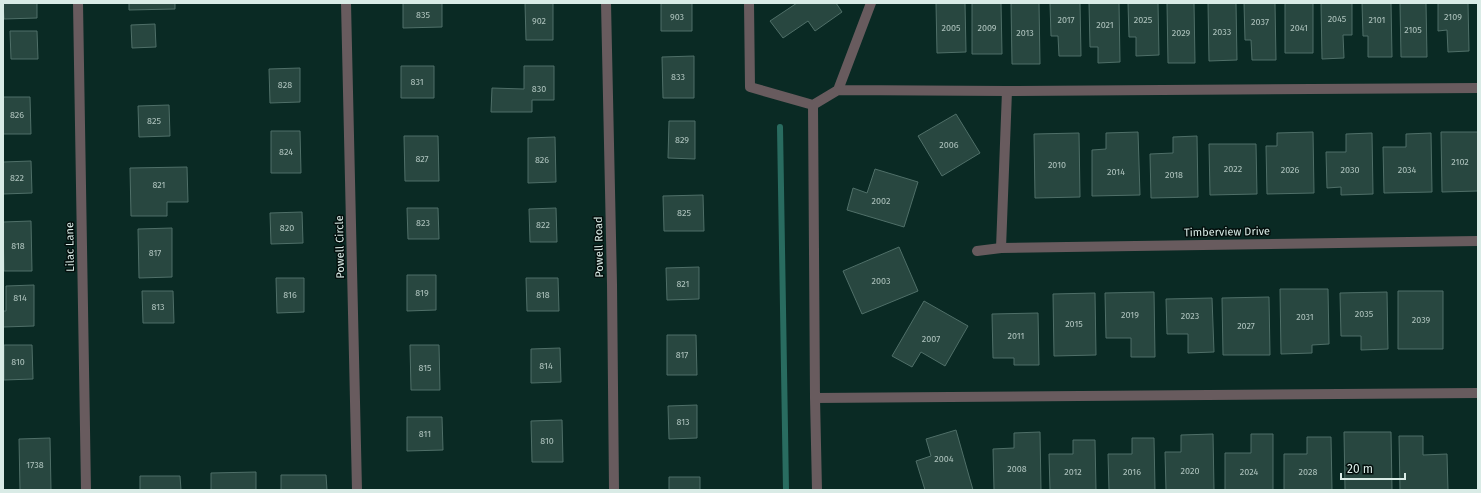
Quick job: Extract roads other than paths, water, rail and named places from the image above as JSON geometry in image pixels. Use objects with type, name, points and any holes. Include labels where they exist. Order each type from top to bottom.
[{"type":"street","name":"Lilac Lane","points":[[78,3],[86,490]]},
{"type":"street","name":"Powell Circle","points":[[346,3],[357,490]]},
{"type":"street","name":"Powell Road","points":[[606,3],[612,276],[614,490]]},
{"type":"street","points":[[749,3],[750,87],[813,105],[838,90],[1007,91],[1478,88]]},
{"type":"street","points":[[838,90],[871,3]]},
{"type":"street","points":[[1001,248],[1007,91]]},
{"type":"street","points":[[813,105],[817,490]]},
{"type":"street","name":"Timberview Drive","points":[[977,251],[1001,248],[1478,241]]},
{"type":"street","points":[[815,398],[1478,393]]},
{"type":"waterway","points":[[780,127],[786,490]]}]
